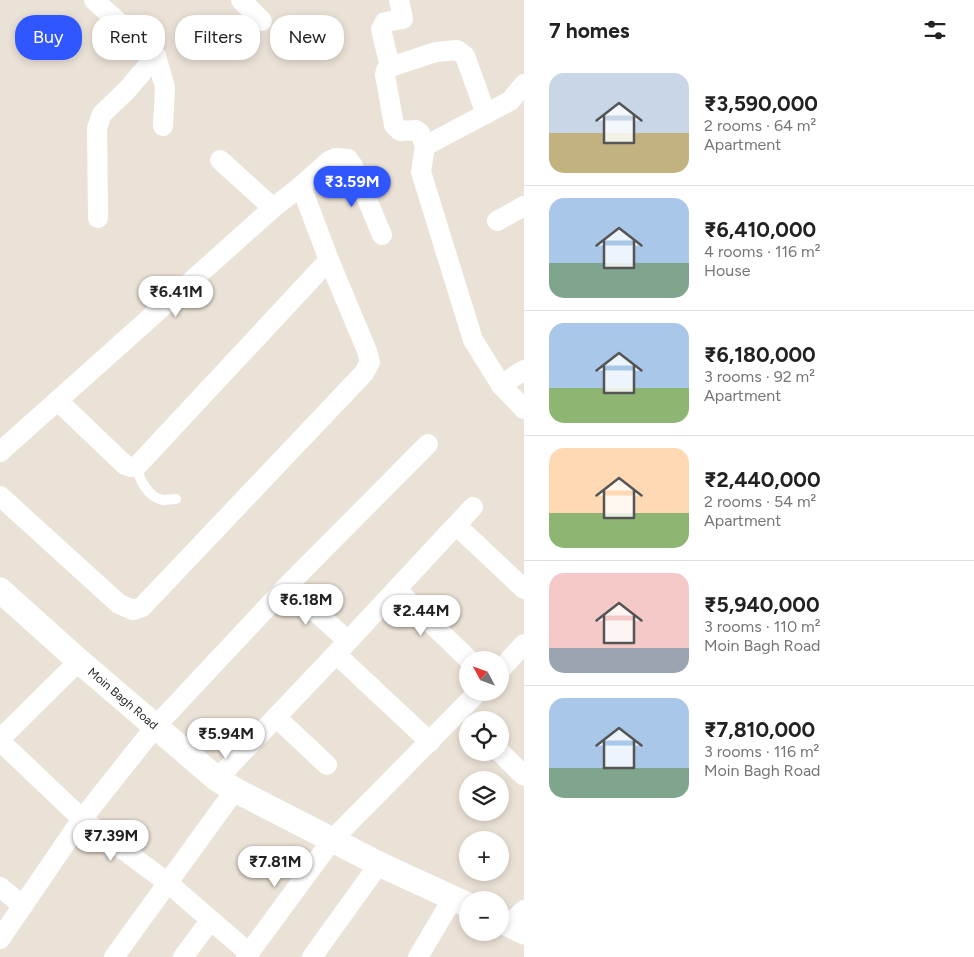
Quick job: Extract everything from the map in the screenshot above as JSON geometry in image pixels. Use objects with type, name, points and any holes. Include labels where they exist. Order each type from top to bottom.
[{"type":"street","points":[[94,0],[111,15]]},
{"type":"street","points":[[241,0],[262,21]]},
{"type":"street","points":[[390,67],[381,29],[385,22],[403,19],[399,0]]},
{"type":"street","points":[[486,114],[465,56],[457,50],[436,52],[386,70],[385,75],[394,124],[400,131],[416,130],[420,133],[425,146],[421,172],[473,340],[501,385],[524,408]]},
{"type":"street","points":[[98,218],[97,128],[102,114],[127,90],[153,60]]},
{"type":"street","points":[[157,60],[165,86],[163,126]]},
{"type":"street","points":[[425,146],[510,101],[524,84]]},
{"type":"street","points":[[0,452],[273,208],[329,161],[336,158],[348,159],[353,166],[382,235]]},
{"type":"street","points":[[220,160],[273,208]]},
{"type":"street","points":[[0,496],[119,604],[133,610],[142,607],[364,373],[370,362],[301,186]]},
{"type":"street","points":[[497,221],[524,206]]},
{"type":"street","points":[[58,401],[125,466],[137,466],[329,260]]},
{"type":"street","points":[[501,385],[524,370]]},
{"type":"street","points":[[0,939],[82,819],[155,727],[287,586],[428,444]]},
{"type":"street","points":[[114,957],[168,883],[226,784],[276,717],[473,507]]},
{"type":"street","points":[[457,526],[524,589]]},
{"type":"street","points":[[287,586],[430,742]]},
{"type":"street","points":[[397,590],[460,651]]},
{"type":"street","name":"Moin Bagh Road","points":[[1,593],[155,727],[226,784],[379,864],[459,901]]},
{"type":"street","points":[[509,660],[524,644]]},
{"type":"street","points":[[79,661],[0,740],[82,819],[168,883],[247,955],[332,840],[430,742],[459,719]]},
{"type":"street","points":[[276,717],[327,765]]},
{"type":"street","points":[[509,761],[524,776]]},
{"type":"street","points":[[312,957],[379,864]]},
{"type":"street","points":[[0,887],[23,906]]},
{"type":"street","points":[[418,957],[459,902]]},
{"type":"street","points":[[183,957],[210,921]]},
{"type":"lane","points":[[137,466],[138,476],[156,497],[164,500],[176,499]]}]
